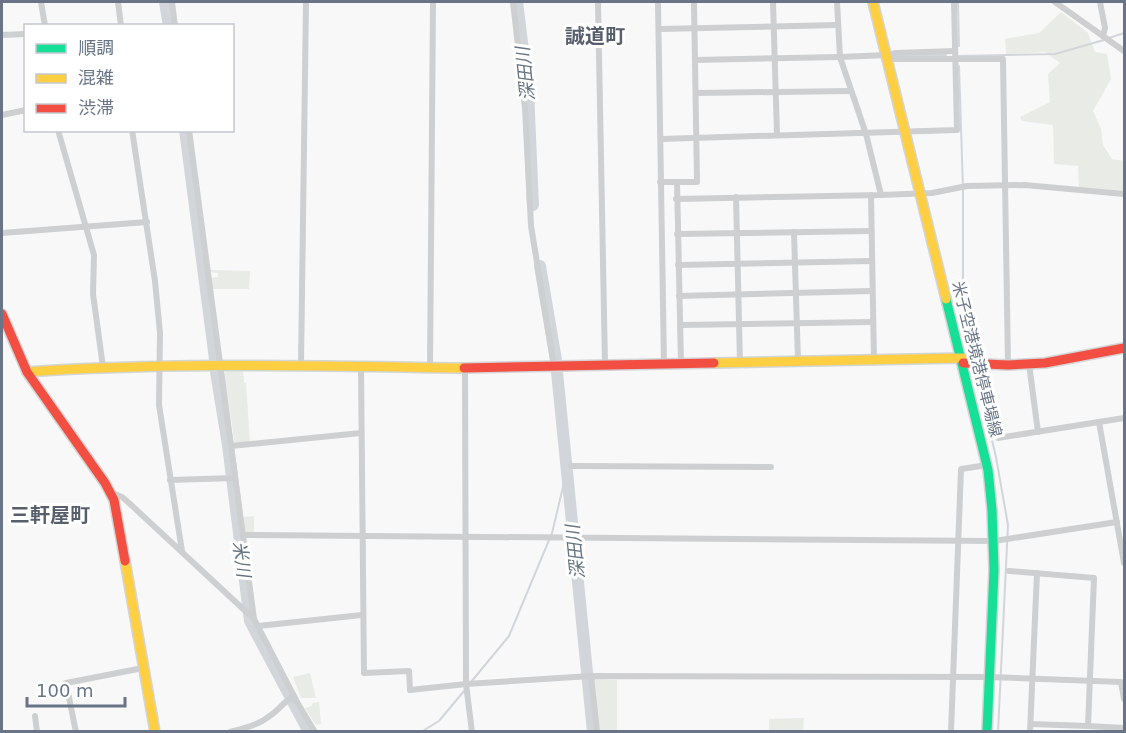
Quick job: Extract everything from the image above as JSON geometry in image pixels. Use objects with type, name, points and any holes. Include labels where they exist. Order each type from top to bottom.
[{"type":"street","points":[[41,2],[45,24]]},
{"type":"street","points":[[118,2],[121,24]]},
{"type":"street","points":[[172,2],[175,24]]},
{"type":"street","points":[[301,365],[306,2]]},
{"type":"street","points":[[430,367],[434,2]]},
{"type":"street","points":[[513,2],[525,108],[531,226],[554,366]]},
{"type":"street","points":[[598,2],[605,365]]},
{"type":"street","points":[[658,2],[664,364]]},
{"type":"street","points":[[660,182],[697,182],[694,2]]},
{"type":"street","points":[[773,2],[777,135]]},
{"type":"street","points":[[837,2],[840,57],[866,134],[881,195]]},
{"type":"street","name":"米子空港境港停車場線","points":[[873,2],[987,465],[994,541],[987,732]]},
{"type":"street","points":[[661,139],[957,130],[954,2]]},
{"type":"street","points":[[1055,2],[1125,51]]},
{"type":"street","points":[[1100,2],[1105,28],[1103,36]]},
{"type":"street","points":[[659,29],[838,24]]},
{"type":"street","points":[[2,35],[24,34]]},
{"type":"street","points":[[695,60],[887,56],[896,53],[1003,59],[1008,365]]},
{"type":"street","points":[[696,93],[851,91]]},
{"type":"street","points":[[2,115],[24,110]]},
{"type":"street","points":[[59,132],[94,255],[93,294],[103,367]]},
{"type":"street","points":[[132,132],[147,222],[160,333],[159,405],[182,551]]},
{"type":"street","points":[[189,132],[254,619]]},
{"type":"street","points":[[677,182],[681,364]]},
{"type":"street","points":[[676,199],[921,194],[967,186],[1005,185],[1125,194]]},
{"type":"street","points":[[871,195],[874,360]]},
{"type":"street","points":[[736,197],[740,363]]},
{"type":"street","points":[[2,234],[147,222]]},
{"type":"street","points":[[677,234],[871,231]]},
{"type":"street","points":[[794,232],[798,362]]},
{"type":"street","points":[[678,265],[872,261]]},
{"type":"street","points":[[679,296],[872,291]]},
{"type":"street","points":[[2,314],[27,372],[112,493],[155,732]]},
{"type":"street","points":[[680,325],[873,322]]},
{"type":"street","points":[[27,372],[103,367],[221,365],[465,368],[874,360],[962,361],[1008,365],[1060,361],[1125,348]]},
{"type":"street","points":[[1029,364],[1038,432]]},
{"type":"street","points":[[361,367],[364,673],[409,671],[410,690],[591,675],[989,677],[1121,682],[1124,700]]},
{"type":"street","points":[[465,368],[466,684],[472,732]]},
{"type":"street","points":[[998,438],[1125,418]]},
{"type":"street","points":[[1099,422],[1125,563]]},
{"type":"street","points":[[231,446],[361,433]]},
{"type":"street","points":[[951,732],[962,469],[987,465]]},
{"type":"street","points":[[571,466],[771,467]]},
{"type":"street","points":[[170,480],[235,478]]},
{"type":"street","points":[[112,493],[122,497],[254,619],[315,732]]},
{"type":"street","points":[[242,535],[994,541],[1117,522]]},
{"type":"street","points":[[1009,571],[1094,578],[1088,726]]},
{"type":"street","points":[[1037,573],[1030,728],[1088,726],[1125,728]]},
{"type":"street","points":[[258,626],[362,615]]},
{"type":"street","points":[[76,732],[66,683],[143,668]]},
{"type":"street","points":[[591,675],[597,732]]},
{"type":"street","points":[[230,732],[252,727],[271,716],[285,701],[294,696]]},
{"type":"street","points":[[35,716],[37,732]]},
{"type":"shaded area","points":[[1061,12],[1088,33],[1095,52],[1107,54],[1111,79],[1093,111],[1101,129],[1103,145],[1112,159],[1124,161],[1124,191],[1079,187],[1078,166],[1054,164],[1053,125],[1022,121],[1020,117],[1050,102],[1048,74],[1060,63],[1045,52],[1006,54],[1005,39],[1039,33]]},
{"type":"shaded area","points":[[209,270],[250,271],[249,289],[213,289],[211,278],[218,277],[218,273]]},
{"type":"shaded area","points":[[243,369],[250,443],[235,444],[224,375],[227,370]]},
{"type":"shaded area","points":[[254,516],[254,532],[245,532],[243,517]]},
{"type":"shaded area","points":[[310,673],[316,698],[301,698],[293,677]]},
{"type":"shaded area","points":[[594,679],[617,680],[617,731],[598,731]]},
{"type":"shaded area","points":[[319,702],[321,724],[316,725],[305,708],[312,706],[312,703]]},
{"type":"shaded area","points":[[804,718],[803,731],[769,731],[769,719]]},
{"type":"waterway","name":"米川","points":[[165,2],[169,24]]},
{"type":"waterway","name":"深田川","points":[[517,2],[528,90],[533,205]]},
{"type":"waterway","points":[[958,2],[959,46]]},
{"type":"waterway","points":[[1109,38],[1124,33]]},
{"type":"waterway","points":[[959,56],[1055,54],[1104,40]]},
{"type":"waterway","points":[[899,56],[946,55]]},
{"type":"waterway","points":[[959,66],[964,332],[972,361]]},
{"type":"waterway","name":"米川","points":[[185,132],[215,359]]},
{"type":"waterway","name":"深田川","points":[[540,266],[556,360]]},
{"type":"waterway","points":[[974,366],[996,457],[1008,525],[998,732]]},
{"type":"waterway","name":"米川","points":[[216,372],[228,445],[250,621],[309,732]]},
{"type":"waterway","name":"深田川","points":[[557,372],[593,732]]},
{"type":"waterway","points":[[471,682],[509,636],[552,533],[568,466]]},
{"type":"waterway","points":[[421,732],[439,721],[464,691]]},
{"type":"traffic: fast","points":[[946,299],[988,470],[992,510],[994,570],[987,732]]},
{"type":"traffic: slow","points":[[873,2],[946,299]]},
{"type":"traffic: slow","points":[[714,363],[962,358]]},
{"type":"traffic: slow","points":[[27,372],[190,366],[464,368]]},
{"type":"traffic: slow","points":[[125,561],[155,732]]},
{"type":"traffic: jam","points":[[2,314],[27,372],[105,483],[114,500],[125,561]]},
{"type":"traffic: jam","points":[[963,363],[1008,365],[1045,363],[1124,348]]},
{"type":"traffic: jam","points":[[464,368],[714,363]]},
{"type":"district","name":"誠道町","points":[[595,36]]},
{"type":"district","name":"三軒屋町","points":[[50,515]]}]
